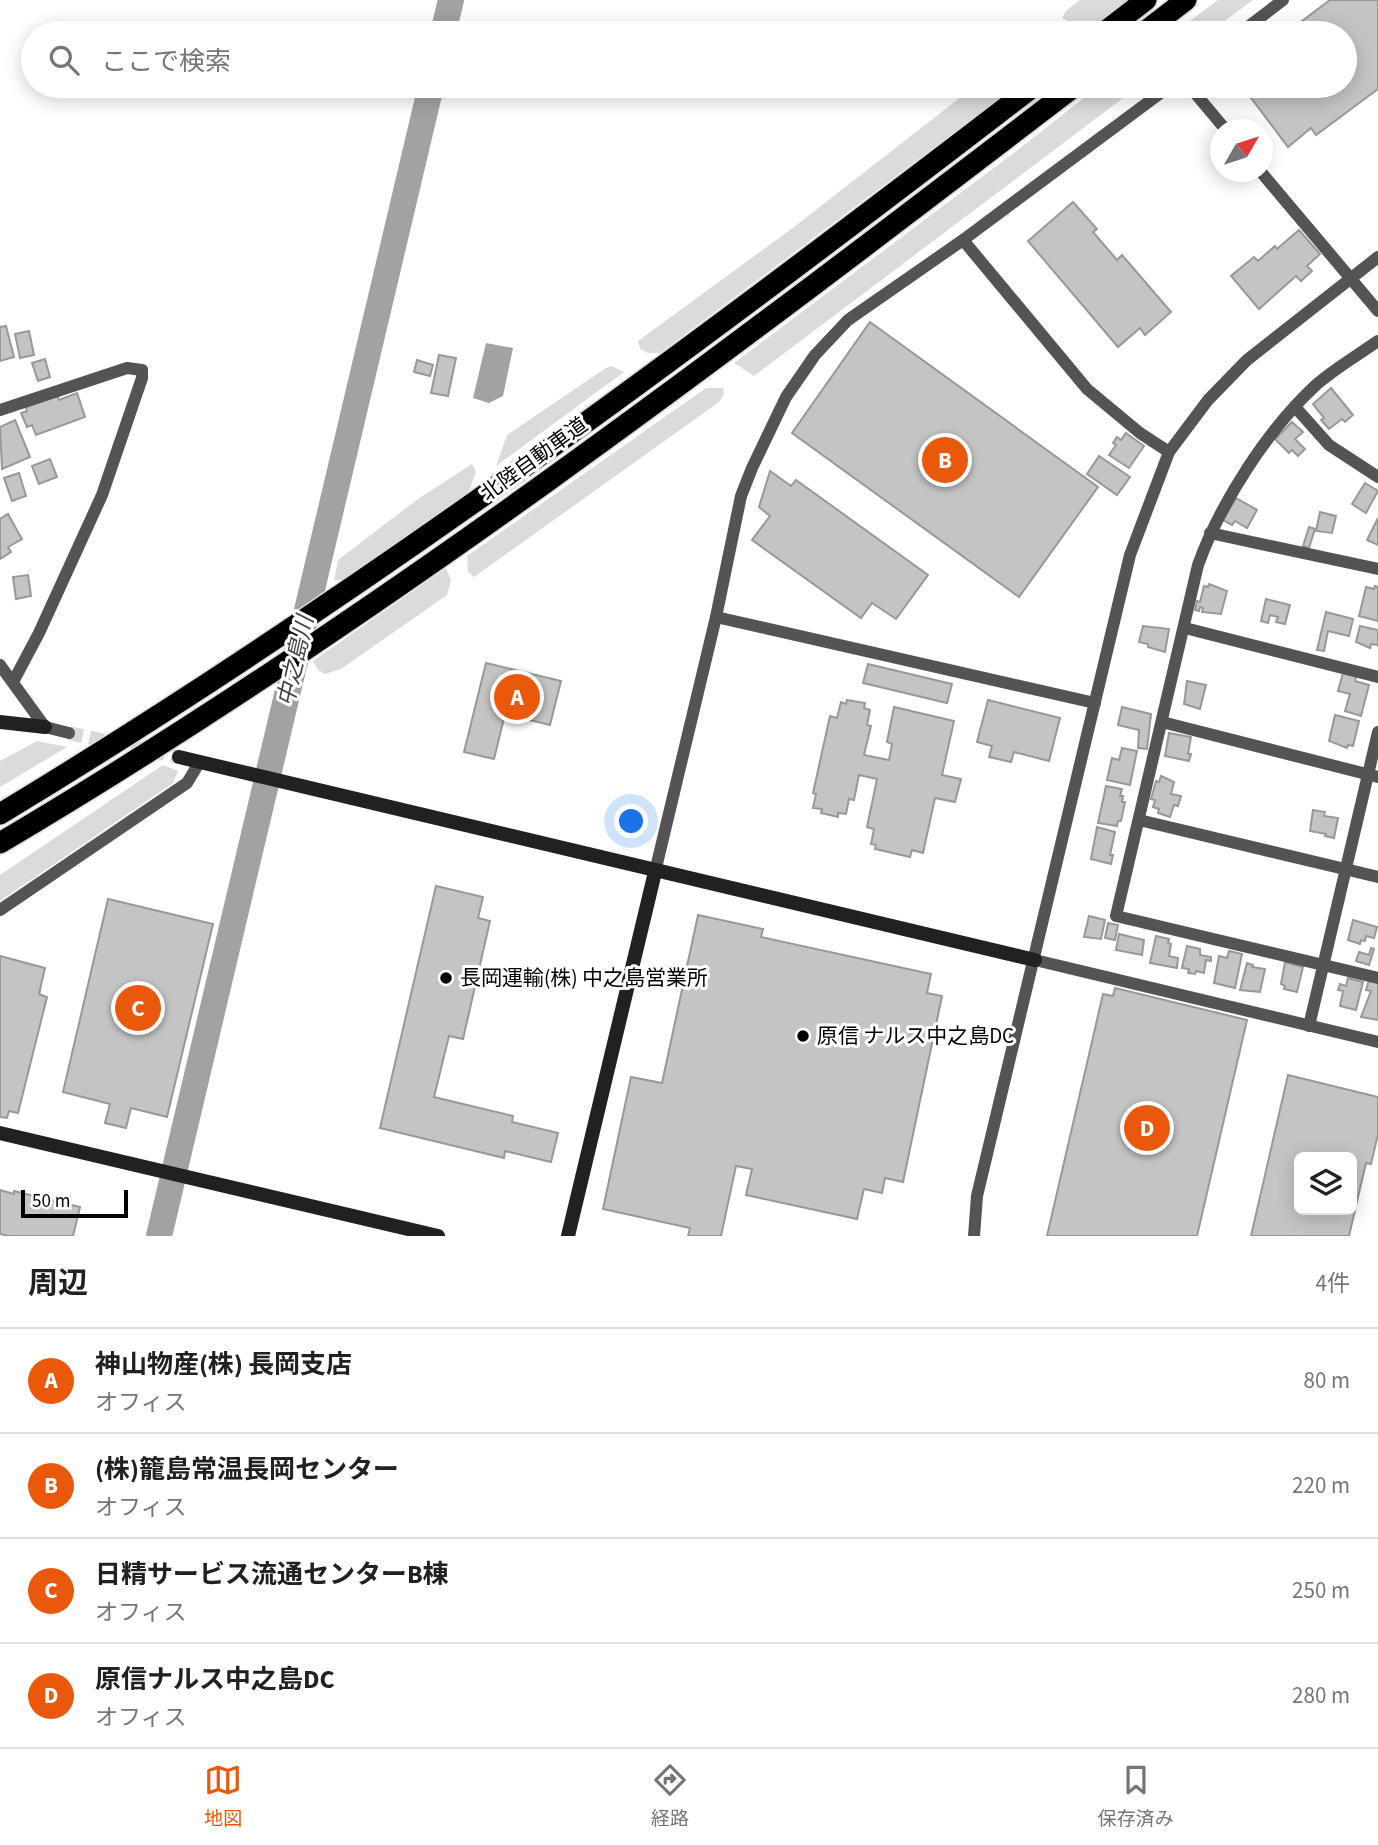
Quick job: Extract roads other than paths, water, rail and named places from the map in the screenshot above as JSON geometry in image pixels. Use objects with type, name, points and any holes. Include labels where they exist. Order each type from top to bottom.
[{"type":"highway","points":[[1118,21],[1146,0]]},
{"type":"highway","points":[[1159,21],[1186,0]]},
{"type":"highway","name":"北陸自動車道","points":[[280,636],[452,519],[682,352],[1018,98]]},
{"type":"highway","name":"北陸自動車道","points":[[0,843],[133,761],[458,544],[666,394],[1059,98]]},
{"type":"highway","points":[[0,801],[223,666],[280,636]]},
{"type":"highway","points":[[0,814],[280,636]]},
{"type":"highway","points":[[0,853],[133,761]]},
{"type":"street","points":[[1256,21],[1283,0]]},
{"type":"street","points":[[568,1236],[716,617],[741,496],[786,397],[815,355],[848,320],[963,240],[1154,98]]},
{"type":"street","points":[[1199,98],[1217,119]]},
{"type":"street","points":[[1269,182],[1378,311]]},
{"type":"street","points":[[963,240],[1087,389],[1140,433],[1169,452]]},
{"type":"street","points":[[974,1236],[977,1196],[1130,555],[1169,452],[1208,400],[1247,360],[1378,257]]},
{"type":"street","points":[[1378,341],[1316,385],[1269,437],[1210,533],[1198,565],[1116,916],[1378,978]]},
{"type":"street","points":[[0,410],[127,368],[142,370],[142,378],[102,495],[39,633],[13,682]]},
{"type":"street","points":[[1296,408],[1329,445],[1378,477]]},
{"type":"street","points":[[1210,533],[1378,569]]},
{"type":"street","points":[[716,617],[1095,703]]},
{"type":"street","points":[[1185,628],[1378,677]]},
{"type":"street","points":[[0,665],[45,727]]},
{"type":"street","points":[[0,722],[45,727],[69,733]]},
{"type":"street","points":[[1162,722],[1373,776]]},
{"type":"street","points":[[1308,1026],[1345,869],[1373,776],[1378,732]]},
{"type":"street","points":[[179,757],[1378,1042]]},
{"type":"street","points":[[0,910],[187,783],[199,763]]},
{"type":"street","points":[[1139,820],[1378,877]]},
{"type":"street","points":[[0,1133],[438,1236]]},
{"type":"waterway","name":"中之島川","points":[[446,21],[451,0]]},
{"type":"waterway","name":"中之島川","points":[[159,1236],[428,98]]},
{"type":"tunnel","points":[[69,733],[179,757]]},
{"type":"place","name":"(株)籠島常温長岡センター","points":[[945,460]]},
{"type":"place","name":"神山物産(株) 長岡支店","points":[[517,697]]},
{"type":"place","name":"長岡運輸(株) 中之島営業所","points":[[446,978]]},
{"type":"place","name":"日精サービス流通センターB棟","points":[[138,1008]]},
{"type":"place","name":"原信 ナルス中之島DC","points":[[803,1036]]},
{"type":"place","name":"原信ナルス中之島DC","points":[[1147,1128]]}]
